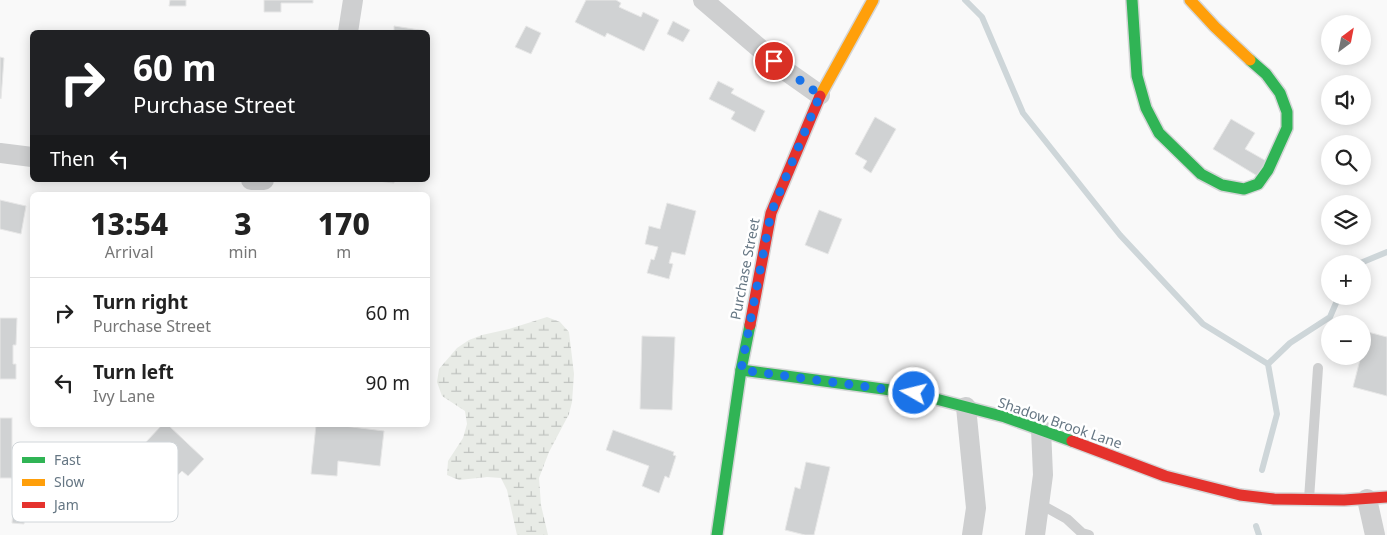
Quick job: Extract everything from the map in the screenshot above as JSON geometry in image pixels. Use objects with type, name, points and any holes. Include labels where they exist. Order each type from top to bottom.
[{"type":"street","points":[[348,30],[353,0]]},
{"type":"street","points":[[703,0],[786,71],[820,95]]},
{"type":"street","name":"Purchase Street","points":[[717,535],[741,370],[771,213],[820,95],[873,0]]},
{"type":"street","points":[[1132,0],[1137,76],[1146,108],[1155,127],[1173,149],[1201,174],[1222,185],[1244,189],[1258,184],[1268,170],[1287,128],[1287,112],[1280,93],[1266,74],[1190,0]]},
{"type":"street","points":[[0,153],[30,157]]},
{"type":"street","name":"Shadow Brook Lane","points":[[741,370],[914,393],[1041,429],[1134,465],[1202,486],[1240,495],[1274,499],[1309,500],[1387,497]]},
{"type":"street","points":[[966,407],[976,508],[972,535]]},
{"type":"street","points":[[1036,535],[1043,475],[1041,429]]},
{"type":"street","points":[[1367,499],[1375,535]]},
{"type":"lane","points":[[1309,500],[1318,368]]},
{"type":"lane","points":[[1040,504],[1067,519],[1082,533],[1089,535]]},
{"type":"green space","points":[[547,317],[560,322],[569,332],[574,374],[572,402],[569,414],[549,452],[539,478],[541,505],[548,535],[517,535],[507,490],[501,478],[487,477],[459,480],[447,475],[448,461],[463,438],[467,424],[465,411],[442,396],[437,382],[439,369],[457,348],[469,340]]},
{"type":"building","points":[[170,0],[186,0],[186,6],[169,6]]},
{"type":"building","points":[[264,0],[313,0],[313,3],[281,3],[281,12],[264,12]]},
{"type":"building","points":[[586,0],[616,0],[621,3],[619,7],[641,17],[643,12],[659,20],[644,51],[607,33],[605,37],[575,22]]},
{"type":"building","points":[[673,21],[690,30],[683,42],[667,34]]},
{"type":"building","points":[[394,26],[420,30],[394,30]]},
{"type":"building","points":[[526,26],[541,33],[531,54],[515,47]]},
{"type":"building","points":[[0,57],[4,58],[1,99],[0,98]]},
{"type":"building","points":[[718,81],[734,89],[731,93],[765,111],[755,132],[731,119],[735,112],[709,99]]},
{"type":"building","points":[[875,117],[896,129],[871,173],[863,168],[867,161],[855,154]]},
{"type":"building","points":[[1231,119],[1255,133],[1245,149],[1268,162],[1259,177],[1213,149]]},
{"type":"building","points":[[0,200],[26,206],[21,234],[0,229]]},
{"type":"building","points":[[667,203],[696,211],[685,255],[672,252],[669,263],[673,264],[669,279],[647,273],[651,259],[654,260],[658,247],[645,244],[649,226],[660,229]]},
{"type":"building","points":[[819,210],[842,219],[828,254],[805,245]]},
{"type":"building","points":[[0,318],[17,318],[16,345],[13,345],[13,364],[16,364],[16,379],[0,379]]},
{"type":"building","points":[[1371,333],[1387,337],[1387,396],[1353,387],[1359,365],[1371,365]]},
{"type":"building","points":[[642,336],[675,337],[672,410],[640,409]]},
{"type":"building","points":[[0,418],[12,418],[12,478],[0,478]]},
{"type":"building","points":[[160,427],[170,427],[204,459],[188,476],[182,471],[178,475],[178,442],[146,442]]},
{"type":"building","points":[[316,427],[352,427],[384,431],[380,466],[338,461],[337,476],[311,474]]},
{"type":"building","points":[[613,430],[674,452],[673,455],[676,456],[669,478],[665,476],[659,493],[642,486],[649,466],[606,450]]},
{"type":"building","points":[[806,462],[830,467],[814,535],[805,535],[785,530],[795,487],[800,489]]},
{"type":"building","points":[[12,522],[24,522],[24,524]]},
{"type":"waterway","points":[[965,0],[982,17],[1023,113],[1120,235],[1203,324],[1268,364]]},
{"type":"waterway","points":[[1371,259],[1387,252]]},
{"type":"waterway","points":[[1262,470],[1277,414],[1268,364],[1290,343],[1330,317],[1335,305]]},
{"type":"waterway","points":[[1256,526],[1259,535]]},
{"type":"traffic: fast","points":[[1132,0],[1137,76],[1146,108],[1159,133],[1201,174],[1222,185],[1244,189],[1258,184],[1268,170],[1287,128],[1287,112],[1280,93],[1266,74],[1250,60]]},
{"type":"traffic: fast","points":[[717,535],[741,370],[750,325]]},
{"type":"traffic: fast","points":[[741,370],[913,393],[1005,417],[1072,441]]},
{"type":"traffic: slow","points":[[820,96],[873,0]]},
{"type":"traffic: slow","points":[[1190,0],[1250,60]]},
{"type":"traffic: jam","points":[[750,325],[771,213],[820,96]]},
{"type":"traffic: jam","points":[[1072,441],[1165,476],[1240,495],[1274,499],[1344,500],[1387,497]]},
{"type":"route","points":[[774,61],[820,95],[771,213],[741,370],[914,393]]}]
